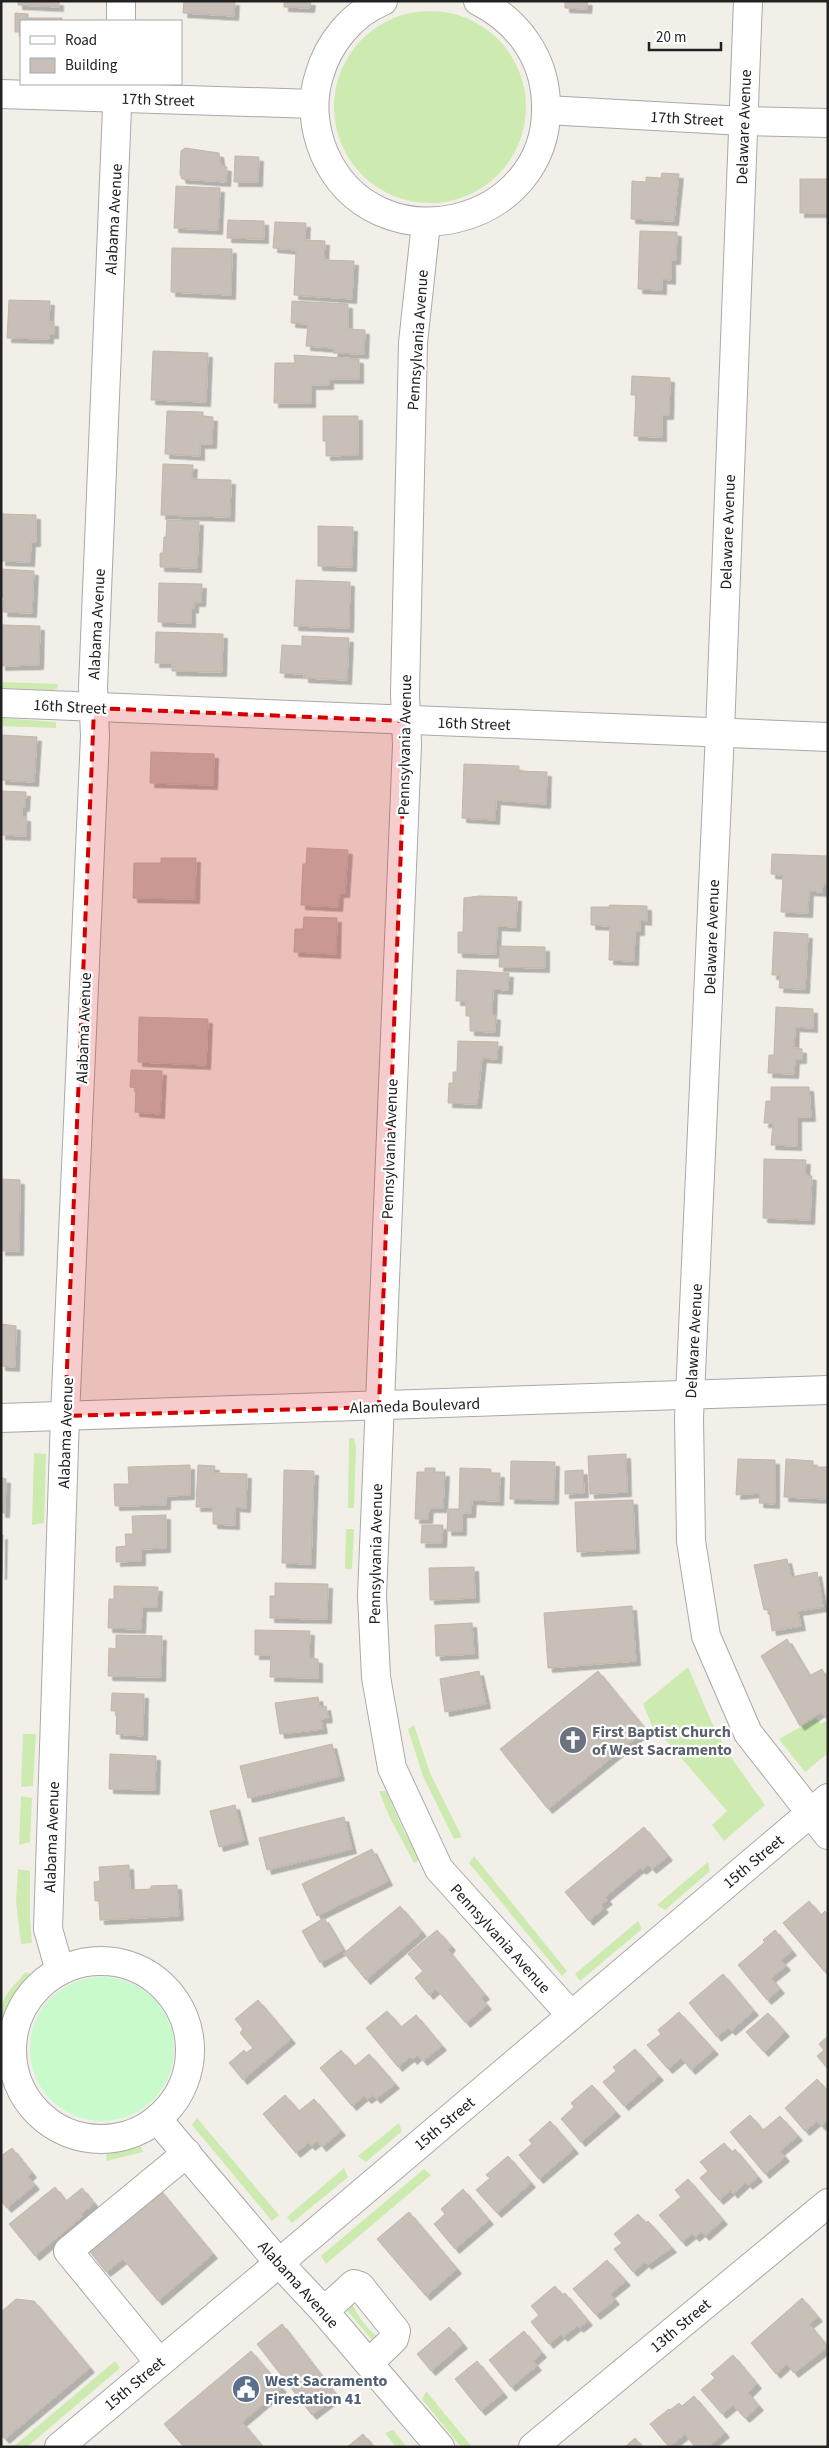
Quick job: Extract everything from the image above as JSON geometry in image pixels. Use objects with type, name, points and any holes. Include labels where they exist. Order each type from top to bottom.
[{"type":"street","points":[[121,1],[121,20]]},
{"type":"street","points":[[383,1],[358,16],[331,46],[320,70],[314,104],[315,124],[328,162],[339,179],[369,206],[406,220],[426,223],[447,222],[466,217],[485,209],[512,188],[529,168],[544,130],[545,90],[532,51],[508,20],[478,1]]},
{"type":"street","name":"Delaware Avenue","points":[[748,1],[720,732],[692,1395],[689,1418],[691,1541],[706,1636],[748,1734],[819,1805],[828,1835]]},
{"type":"street","name":"17th Street","points":[[1,94],[118,91],[314,104]]},
{"type":"street","name":"Alabama Avenue","points":[[60,1971],[48,1929],[65,1416],[95,736],[93,678],[118,91]]},
{"type":"street","name":"17th Street","points":[[546,110],[744,121],[828,123]]},
{"type":"street","name":"Pennsylvania Avenue","points":[[426,223],[413,343],[404,694],[406,764],[372,1596],[376,1677],[392,1768],[439,1869],[570,2015]]},
{"type":"street","name":"16th Street","points":[[1,702],[94,708],[828,737]]},
{"type":"street","name":"Alameda Boulevard","points":[[1,1418],[379,1407],[828,1390]]},
{"type":"street","name":"15th Street","points":[[58,2447],[279,2263],[819,1805]]},
{"type":"street","points":[[88,1962],[117,1962],[145,1971],[168,1989],[184,2014],[191,2042],[189,2071],[177,2098],[158,2120],[134,2134],[107,2140],[79,2137],[53,2126],[32,2108],[18,2084],[7,2058],[14,2031],[23,2007],[39,1986],[60,1971],[88,1962]]},
{"type":"street","name":"Alabama Avenue","points":[[158,2120],[279,2263],[324,2311],[440,2447]]},
{"type":"street","points":[[159,2362],[68,2251],[187,2152]]},
{"type":"street","name":"13th Street","points":[[533,2447],[828,2203]]},
{"type":"street","points":[[324,2311],[354,2284],[360,2286],[396,2331],[394,2339],[369,2363]]},
{"type":"highlighted area","points":[[94,708],[406,721],[379,1407],[65,1416]]},
{"type":"green space","points":[[430,11],[449,13],[467,18],[483,27],[498,39],[510,54],[519,70],[524,88],[526,107],[524,126],[519,144],[510,160],[498,175],[483,187],[467,196],[449,201],[430,203],[411,201],[393,196],[377,187],[362,175],[350,160],[341,144],[336,126],[334,107],[336,88],[341,70],[350,54],[362,39],[377,27],[393,18],[411,13]]},
{"type":"green space","points":[[1,682],[58,684],[57,689],[53,690],[1,688]]},
{"type":"green space","points":[[1,718],[56,722],[56,728],[1,726]]},
{"type":"green space","points":[[349,1438],[354,1438],[356,1447],[354,1508],[348,1508]]},
{"type":"green space","points":[[34,1453],[46,1454],[44,1523],[32,1525]]},
{"type":"green space","points":[[346,1529],[354,1529],[352,1569],[345,1569]]},
{"type":"green space","points":[[688,1667],[712,1723],[728,1753],[765,1805],[724,1841],[712,1825],[727,1811],[664,1738],[656,1735],[643,1704]]},
{"type":"green space","points":[[816,1718],[821,1724],[828,1720],[828,1753],[805,1772],[779,1739]]},
{"type":"green space","points":[[414,1725],[430,1773],[462,1837],[454,1839],[423,1776],[408,1729]]},
{"type":"green space","points":[[23,1734],[36,1734],[33,1786],[21,1787]]},
{"type":"green space","points":[[379,1791],[386,1791],[404,1832],[421,1859],[414,1863],[389,1816]]},
{"type":"green space","points":[[21,1796],[32,1798],[30,1842],[19,1845]]},
{"type":"green space","points":[[474,1856],[567,1971],[562,1976],[469,1863]]},
{"type":"green space","points":[[708,1862],[710,1871],[665,1910],[657,1905]]},
{"type":"green space","points":[[18,1869],[30,1871],[32,1943],[21,1944],[16,1902]]},
{"type":"green space","points":[[638,1921],[642,1929],[580,1981],[575,1974]]},
{"type":"green space","points":[[26,1972],[33,1975],[12,2000],[1,2028],[3,2002],[9,1991]]},
{"type":"green space","points":[[102,1977],[129,1983],[142,1989],[153,1998],[162,2009],[168,2022],[174,2049],[168,2076],[162,2089],[153,2100],[142,2109],[129,2115],[102,2121],[75,2115],[62,2109],[51,2100],[42,2089],[36,2076],[30,2049],[36,2022],[42,2009],[51,1998],[62,1989],[75,1983]]},
{"type":"green space","points":[[197,2118],[279,2215],[272,2221],[192,2125]]},
{"type":"green space","points":[[399,2123],[402,2131],[366,2162],[358,2156]]},
{"type":"green space","points":[[141,2147],[143,2152],[107,2161],[106,2154]]},
{"type":"green space","points":[[344,2168],[348,2177],[292,2223],[287,2217]]},
{"type":"green space","points":[[424,2169],[431,2175],[326,2264],[321,2256]]},
{"type":"green space","points":[[350,2299],[364,2323],[384,2342],[376,2345],[345,2308]]},
{"type":"green space","points":[[115,2361],[120,2368],[27,2447],[13,2447]]},
{"type":"green space","points":[[426,2391],[472,2447],[461,2447],[422,2399]]},
{"type":"green space","points":[[393,2430],[407,2447],[396,2447],[385,2433]]},
{"type":"building","points":[[18,1],[59,1],[59,7],[18,5]]},
{"type":"building","points":[[184,1],[235,1],[234,16],[183,13]]},
{"type":"building","points":[[284,1],[311,1],[310,8],[284,7]]},
{"type":"building","points":[[565,1],[588,1],[587,9],[565,8]]},
{"type":"building","points":[[15,13],[28,14],[28,18],[62,18],[62,20],[20,20],[20,32],[15,32]]},
{"type":"building","points":[[185,148],[219,153],[221,166],[227,167],[226,182],[182,179],[180,174],[181,151]]},
{"type":"building","points":[[235,156],[259,157],[258,182],[234,182]]},
{"type":"building","points":[[662,173],[679,174],[674,221],[631,219],[632,181],[646,182],[646,177],[661,178]]},
{"type":"building","points":[[800,179],[828,179],[828,213],[800,213]]},
{"type":"building","points":[[176,186],[220,188],[218,230],[174,228]]},
{"type":"building","points":[[228,220],[264,221],[264,239],[227,238]]},
{"type":"building","points":[[275,222],[306,223],[305,240],[325,241],[324,260],[354,261],[352,299],[294,295],[296,250],[273,248]]},
{"type":"building","points":[[640,231],[677,232],[676,260],[671,260],[671,280],[662,279],[662,290],[638,289]]},
{"type":"building","points":[[172,248],[232,249],[231,295],[171,292]]},
{"type":"building","points":[[9,300],[50,301],[49,322],[54,322],[54,334],[49,334],[49,339],[7,338]]},
{"type":"building","points":[[292,301],[348,304],[348,329],[365,330],[364,354],[333,353],[334,348],[306,346],[308,324],[291,323]]},
{"type":"building","points":[[153,351],[208,353],[206,402],[151,400]]},
{"type":"building","points":[[294,355],[359,359],[359,379],[329,379],[329,385],[311,385],[311,403],[274,403],[275,363],[295,363]]},
{"type":"building","points":[[632,376],[670,378],[669,415],[662,415],[662,437],[634,436],[636,395],[631,395]]},
{"type":"building","points":[[167,411],[203,412],[203,416],[213,417],[212,444],[200,444],[200,456],[165,454]]},
{"type":"building","points":[[323,416],[358,416],[358,455],[326,456],[326,441],[323,441]]},
{"type":"building","points":[[163,464],[193,465],[192,479],[231,480],[230,517],[161,515]]},
{"type":"building","points":[[1,514],[36,515],[36,542],[31,542],[30,562],[1,561]]},
{"type":"building","points":[[167,520],[199,521],[197,568],[160,567],[160,553],[163,553]]},
{"type":"building","points":[[318,526],[353,527],[352,567],[318,566]]},
{"type":"building","points":[[1,569],[34,571],[32,613],[3,612],[4,597],[1,597]]},
{"type":"building","points":[[296,580],[350,582],[349,628],[294,626]]},
{"type":"building","points":[[159,583],[202,584],[201,602],[194,602],[194,609],[191,608],[191,623],[158,622]]},
{"type":"building","points":[[2,625],[40,626],[39,665],[1,666]]},
{"type":"building","points":[[156,632],[223,634],[222,672],[172,671],[172,663],[155,663]]},
{"type":"building","points":[[302,636],[349,638],[347,680],[304,678],[304,674],[280,673],[282,645],[302,646]]},
{"type":"building","points":[[1,735],[37,737],[34,782],[1,780]]},
{"type":"building","points":[[151,752],[214,754],[213,785],[150,783]]},
{"type":"building","points":[[464,764],[519,766],[519,771],[547,772],[546,804],[496,800],[495,820],[462,818]]},
{"type":"building","points":[[1,791],[26,792],[25,807],[22,807],[22,817],[26,817],[26,836],[1,835]]},
{"type":"building","points":[[307,848],[348,850],[345,893],[339,893],[338,907],[301,905],[303,864],[306,864]]},
{"type":"building","points":[[772,854],[828,856],[828,884],[823,884],[822,892],[809,891],[808,913],[781,912],[783,875],[771,874]]},
{"type":"building","points":[[161,858],[196,858],[195,899],[133,898],[134,863],[161,863]]},
{"type":"building","points":[[479,896],[517,897],[516,927],[497,926],[496,954],[458,953],[458,932],[463,932],[464,898]]},
{"type":"building","points":[[610,905],[647,906],[647,921],[640,920],[640,931],[635,931],[634,961],[609,960],[610,926],[591,925],[591,907],[609,907]]},
{"type":"building","points":[[304,917],[337,918],[336,954],[294,952],[295,929],[303,929]]},
{"type":"building","points":[[774,932],[808,934],[805,989],[779,988],[780,975],[772,975]]},
{"type":"building","points":[[500,946],[545,947],[545,968],[499,967]]},
{"type":"building","points":[[457,970],[509,973],[508,990],[493,989],[492,1015],[496,1016],[495,1032],[470,1031],[470,1016],[466,1016],[466,1001],[456,1001]]},
{"type":"building","points":[[776,1007],[813,1009],[813,1028],[795,1027],[794,1048],[802,1049],[802,1059],[795,1059],[794,1074],[768,1073],[769,1055],[774,1055]]},
{"type":"building","points":[[139,1017],[208,1019],[206,1065],[138,1062]]},
{"type":"building","points":[[458,1041],[498,1042],[497,1059],[482,1058],[477,1104],[448,1103],[449,1083],[453,1083],[453,1072],[457,1072]]},
{"type":"building","points":[[131,1070],[162,1071],[160,1114],[135,1112],[136,1088],[130,1087]]},
{"type":"building","points":[[771,1087],[809,1087],[811,1117],[797,1117],[797,1146],[771,1145],[773,1123],[764,1123],[766,1101],[771,1101]]},
{"type":"building","points":[[764,1159],[806,1160],[805,1175],[812,1176],[810,1220],[763,1218]]},
{"type":"building","points":[[1,1179],[20,1180],[19,1251],[1,1251]]},
{"type":"building","points":[[1,1324],[16,1326],[15,1367],[1,1366]]},
{"type":"building","points":[[626,1454],[627,1492],[590,1494],[588,1456]]},
{"type":"building","points":[[738,1459],[775,1460],[775,1504],[759,1503],[760,1493],[736,1495]]},
{"type":"building","points":[[786,1459],[813,1461],[813,1467],[828,1467],[828,1499],[784,1497]]},
{"type":"building","points":[[511,1461],[555,1462],[554,1500],[510,1499]]},
{"type":"building","points":[[190,1465],[190,1495],[166,1496],[166,1505],[115,1506],[114,1484],[129,1484],[128,1467]]},
{"type":"building","points":[[198,1465],[215,1466],[214,1473],[247,1474],[246,1508],[235,1507],[235,1525],[213,1524],[213,1507],[196,1507]]},
{"type":"building","points":[[425,1468],[435,1468],[435,1472],[445,1472],[443,1508],[429,1508],[428,1519],[415,1519],[417,1472],[425,1472]]},
{"type":"building","points":[[460,1468],[491,1469],[491,1473],[500,1473],[499,1501],[472,1500],[471,1513],[462,1513],[462,1531],[447,1531],[448,1509],[459,1509]]},
{"type":"building","points":[[284,1470],[314,1471],[311,1564],[282,1563]]},
{"type":"building","points":[[583,1470],[584,1493],[565,1494],[565,1471]]},
{"type":"building","points":[[1,1478],[6,1479],[5,1513],[1,1513]]},
{"type":"building","points":[[633,1500],[635,1549],[577,1552],[575,1502]]},
{"type":"building","points":[[166,1515],[166,1548],[141,1549],[141,1561],[116,1562],[116,1547],[126,1546],[125,1534],[133,1534],[132,1516]]},
{"type":"building","points":[[422,1525],[443,1525],[442,1543],[421,1543]]},
{"type":"building","points":[[1,1535],[3,1535],[2,1575],[1,1575]]},
{"type":"building","points":[[787,1559],[791,1577],[817,1572],[823,1607],[798,1611],[801,1626],[772,1631],[769,1609],[764,1610],[754,1565]]},
{"type":"building","points":[[474,1567],[475,1598],[430,1600],[429,1568]]},
{"type":"building","points":[[275,1583],[328,1584],[327,1619],[270,1618],[270,1596],[275,1596]]},
{"type":"building","points":[[114,1586],[158,1587],[157,1607],[142,1607],[141,1629],[108,1628],[109,1599],[114,1599]]},
{"type":"building","points":[[632,1606],[636,1661],[548,1668],[544,1613]]},
{"type":"building","points":[[472,1623],[474,1654],[436,1656],[435,1625]]},
{"type":"building","points":[[255,1630],[310,1631],[309,1658],[318,1659],[318,1678],[270,1677],[271,1655],[255,1655]]},
{"type":"building","points":[[116,1635],[162,1636],[161,1677],[108,1676],[109,1648],[116,1649]]},
{"type":"building","points":[[787,1639],[809,1676],[822,1669],[828,1680],[828,1717],[826,1718],[821,1712],[800,1726],[761,1656]]},
{"type":"building","points":[[479,1671],[486,1704],[445,1712],[440,1679]]},
{"type":"building","name":"First Baptist Church of West Sacramento","points":[[598,1671],[646,1730],[548,1809],[500,1749]]},
{"type":"building","points":[[112,1693],[144,1694],[143,1736],[116,1734],[117,1711],[111,1711]]},
{"type":"building","points":[[318,1697],[320,1707],[326,1706],[328,1718],[321,1719],[323,1729],[280,1734],[275,1703]]},
{"type":"building","points":[[332,1744],[340,1776],[248,1798],[240,1766]]},
{"type":"building","points":[[110,1754],[156,1756],[155,1790],[109,1789]]},
{"type":"building","points":[[235,1805],[244,1840],[219,1847],[210,1811]]},
{"type":"building","points":[[344,1817],[352,1849],[267,1870],[259,1838]]},
{"type":"building","points":[[644,1827],[668,1856],[652,1869],[648,1865],[642,1870],[640,1868],[605,1897],[608,1900],[601,1905],[604,1908],[589,1921],[565,1892]]},
{"type":"building","points":[[372,1849],[388,1881],[317,1916],[302,1884]]},
{"type":"building","points":[[129,1865],[130,1890],[151,1889],[151,1886],[177,1885],[179,1916],[100,1920],[99,1901],[95,1901],[94,1882],[100,1881],[99,1867]]},
{"type":"building","points":[[809,1901],[821,1915],[825,1911],[828,1915],[828,1968],[824,1971],[783,1923]]},
{"type":"building","points":[[400,1906],[422,1932],[366,1980],[344,1953]]},
{"type":"building","points":[[324,1918],[343,1950],[320,1963],[302,1931]]},
{"type":"building","points":[[437,1930],[451,1946],[448,1950],[485,1995],[481,1998],[487,2005],[466,2023],[436,1989],[429,1995],[415,1978],[423,1971],[408,1954]]},
{"type":"building","points":[[775,1930],[792,1951],[781,1960],[786,1966],[771,1978],[780,1989],[767,2000],[738,1965],[765,1942],[763,1940]]},
{"type":"building","points":[[723,1974],[754,2011],[731,2031],[728,2028],[717,2037],[689,2003]]},
{"type":"building","points":[[258,2000],[291,2039],[243,2080],[229,2063],[244,2050],[246,2053],[253,2048],[240,2033],[243,2029],[235,2019]]},
{"type":"building","points":[[387,2011],[401,2027],[416,2015],[442,2046],[423,2061],[418,2055],[413,2060],[410,2057],[398,2067],[366,2028]]},
{"type":"building","points":[[679,2012],[714,2050],[691,2070],[681,2058],[668,2069],[647,2045],[661,2034],[658,2030]]},
{"type":"building","points":[[768,2013],[785,2032],[764,2052],[746,2032]]},
{"type":"building","points":[[828,2036],[828,2069],[817,2056],[824,2050],[819,2044]]},
{"type":"building","points":[[635,2049],[659,2076],[624,2106],[603,2082],[616,2071],[613,2067]]},
{"type":"building","points":[[341,2050],[355,2066],[369,2054],[395,2084],[376,2099],[373,2095],[367,2099],[364,2096],[352,2106],[320,2068]]},
{"type":"building","points":[[817,2079],[828,2091],[828,2120],[821,2126],[817,2121],[805,2131],[785,2108]]},
{"type":"building","points":[[592,2085],[616,2112],[581,2142],[561,2119],[574,2107],[571,2103]]},
{"type":"building","points":[[285,2095],[299,2111],[314,2099],[341,2131],[322,2147],[317,2141],[311,2146],[308,2143],[296,2153],[263,2114]]},
{"type":"building","points":[[750,2115],[763,2130],[780,2116],[798,2136],[780,2151],[785,2157],[765,2174],[730,2132]]},
{"type":"building","points":[[550,2121],[574,2149],[539,2179],[519,2155],[532,2144],[529,2140]]},
{"type":"building","points":[[724,2143],[732,2152],[735,2149],[758,2177],[748,2185],[746,2182],[733,2194],[731,2190],[719,2200],[700,2178],[708,2171],[700,2162]]},
{"type":"building","points":[[12,2148],[32,2173],[28,2177],[35,2185],[7,2208],[1,2201],[1,2156]]},
{"type":"building","points":[[508,2156],[531,2183],[497,2213],[476,2190],[490,2178],[486,2175]]},
{"type":"building","points":[[688,2179],[723,2220],[705,2236],[701,2232],[695,2237],[692,2234],[682,2242],[659,2215],[681,2197],[675,2190]]},
{"type":"building","points":[[155,2184],[213,2254],[158,2301],[123,2259],[106,2272],[84,2244]]},
{"type":"building","points":[[55,2187],[66,2201],[82,2188],[94,2203],[81,2214],[83,2216],[35,2256],[9,2224]]},
{"type":"building","points":[[463,2189],[489,2220],[455,2249],[434,2224],[445,2214],[441,2209]]},
{"type":"building","points":[[409,2212],[457,2269],[426,2296],[377,2239]]},
{"type":"building","points":[[638,2214],[646,2223],[648,2221],[672,2248],[647,2265],[645,2262],[633,2272],[614,2249],[622,2243],[614,2234]]},
{"type":"building","points":[[607,2260],[626,2281],[610,2294],[615,2300],[596,2315],[573,2289]]},
{"type":"building","points":[[555,2286],[562,2295],[565,2293],[588,2321],[579,2328],[577,2326],[563,2337],[561,2334],[549,2344],[531,2322],[539,2315],[531,2306]]},
{"type":"building","points":[[802,2298],[818,2317],[809,2324],[828,2347],[794,2373],[787,2364],[776,2374],[751,2343]]},
{"type":"building","points":[[16,2299],[34,2301],[90,2368],[5,2439],[1,2435],[1,2312]]},
{"type":"building","points":[[282,2324],[337,2396],[312,2415],[257,2344]]},
{"type":"building","points":[[449,2327],[463,2344],[431,2371],[417,2354]]},
{"type":"building","points":[[524,2331],[542,2353],[533,2361],[537,2366],[511,2387],[489,2360]]},
{"type":"building","points":[[251,2351],[282,2388],[242,2422],[263,2447],[184,2447],[164,2424]]},
{"type":"building","points":[[733,2355],[757,2384],[748,2393],[759,2406],[745,2418],[733,2405],[722,2414],[701,2390],[715,2378],[711,2374]]},
{"type":"building","points":[[477,2361],[503,2393],[481,2411],[455,2379]]},
{"type":"building","points":[[694,2396],[725,2433],[708,2447],[695,2447],[685,2434],[669,2447],[650,2424],[669,2409],[679,2403],[682,2406]]},
{"type":"building","points":[[363,2434],[374,2447],[347,2447]]},
{"type":"building","points":[[635,2438],[642,2447],[625,2447]]},
{"type":"place","name":"First Baptist Church of West Sacramento","points":[[573,1740]]},
{"type":"place","name":"West Sacramento Firestation 41","points":[[246,2389]]}]
